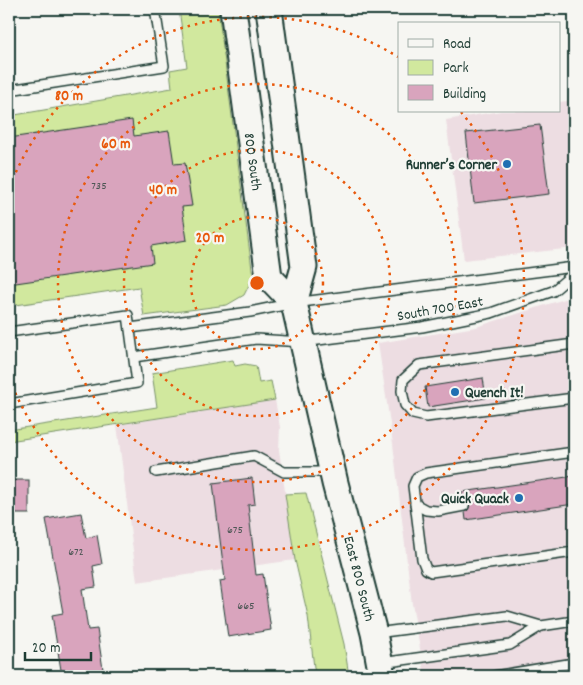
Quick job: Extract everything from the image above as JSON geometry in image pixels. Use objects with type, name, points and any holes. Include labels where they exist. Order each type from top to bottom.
[{"type":"main road","name":"800 South","points":[[234,9],[268,277],[294,303]]},
{"type":"main road","points":[[270,9],[304,267],[294,303],[334,477]]},
{"type":"main road","name":"East 800 South","points":[[334,477],[382,670]]},
{"type":"lane","points":[[9,90],[164,66],[155,9]]},
{"type":"lane","name":"South 700 East","points":[[130,328],[250,312],[294,303],[574,267]]},
{"type":"lane","name":"South 700 East","points":[[134,358],[256,339],[302,342],[422,327],[491,313],[553,291],[574,273]]},
{"type":"lane","points":[[9,332],[128,315],[137,383],[9,404]]},
{"type":"lane","points":[[574,344],[419,365],[403,380],[402,391],[405,405],[413,414],[426,417],[574,398]]},
{"type":"lane","points":[[574,452],[426,473],[417,477],[413,486],[422,559],[426,569],[431,572],[574,552]]},
{"type":"lane","points":[[156,472],[254,456],[284,472],[334,477]]},
{"type":"lane","points":[[415,504],[426,510],[438,511],[464,506]]},
{"type":"lane","points":[[374,633],[508,616],[541,626]]},
{"type":"lane","points":[[382,670],[510,645],[541,626],[574,621]]},
{"type":"lane","points":[[494,676],[574,663]]},
{"type":"shaded area","points":[[574,100],[574,248],[464,260],[446,120],[495,112],[560,112],[560,102]]},
{"type":"shaded area","points":[[574,296],[574,676],[425,676],[412,604],[393,444],[378,343],[476,327]]},
{"type":"shaded area","points":[[275,400],[280,427],[279,450],[295,560],[137,582],[117,425]]},
{"type":"green space","points":[[179,9],[218,9],[253,277],[244,295],[227,305],[144,316],[139,287],[9,306],[9,116],[172,88],[170,70],[187,67]]},
{"type":"green space","points":[[233,360],[235,366],[245,364],[256,366],[259,383],[271,381],[275,400],[9,441],[9,430],[157,407],[152,373]]},
{"type":"green space","points":[[306,493],[344,644],[349,676],[315,676],[308,616],[295,560],[285,494]]},
{"type":"building","points":[[132,120],[134,136],[169,131],[174,164],[185,163],[192,206],[182,207],[187,240],[151,246],[153,263],[9,284],[9,138]]},
{"type":"building","name":"Runner’s Corner","points":[[540,125],[549,194],[474,203],[466,133]]},
{"type":"building","name":"Quench It!","points":[[483,378],[486,398],[428,407],[425,387]]},
{"type":"building","name":"Quick Quack","points":[[574,476],[574,504],[466,520],[465,512],[470,505],[463,500],[462,492]]},
{"type":"building","points":[[252,478],[255,504],[248,505],[256,575],[263,574],[271,630],[228,637],[220,581],[225,580],[213,483]]},
{"type":"building","points":[[9,480],[29,480],[29,514],[9,514]]},
{"type":"building","points":[[81,513],[86,538],[97,535],[102,564],[93,566],[96,587],[82,589],[88,630],[97,629],[104,676],[62,676],[52,615],[63,613],[46,519]]},
{"type":"place","name":"Runner’s Corner","points":[[507,164]]},
{"type":"place","name":"Quench It!","points":[[455,392]]},
{"type":"place","name":"Quick Quack","points":[[519,498]]}]
